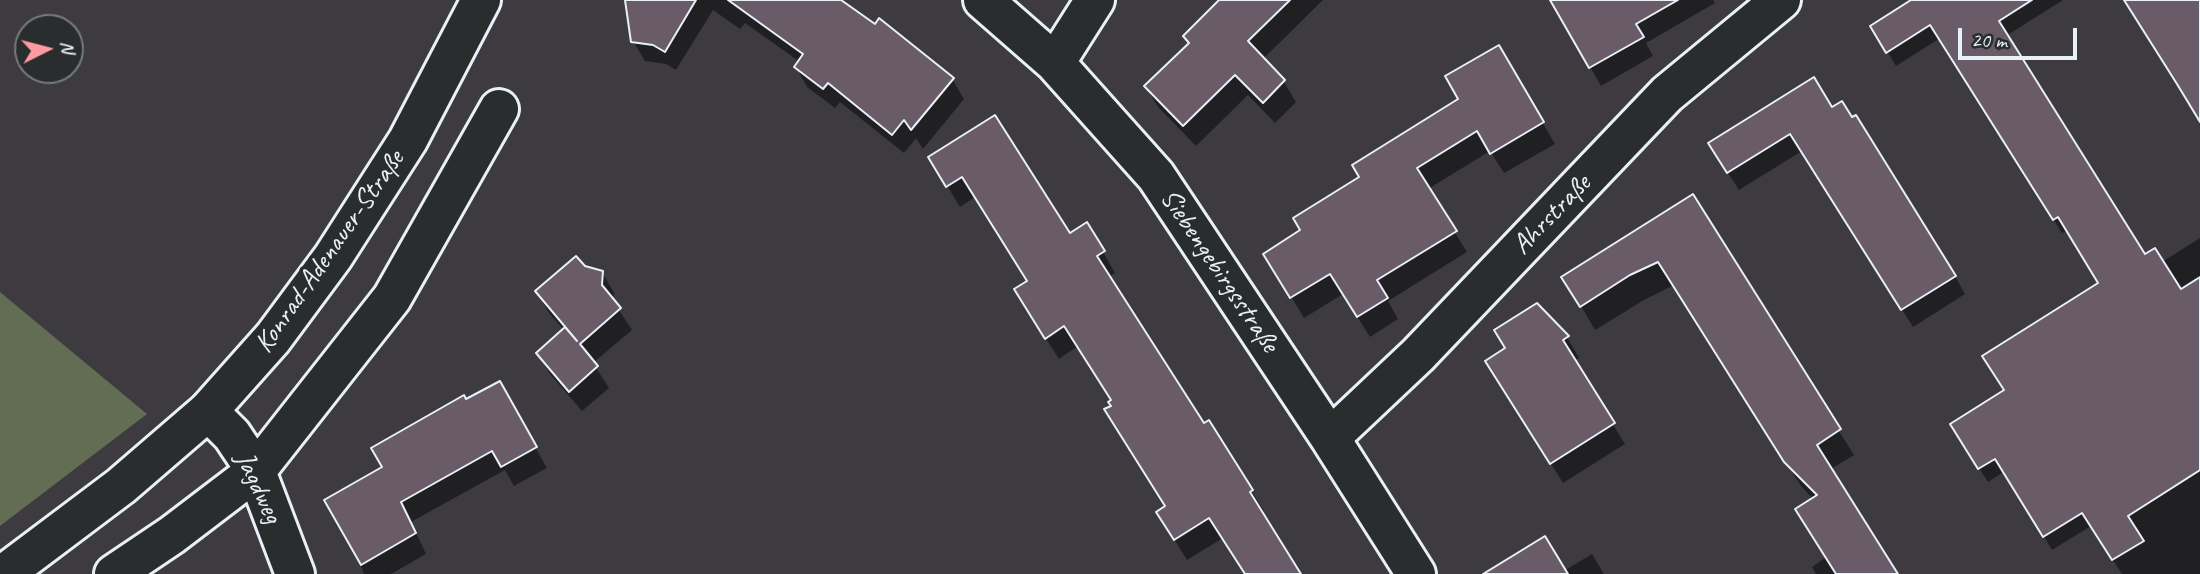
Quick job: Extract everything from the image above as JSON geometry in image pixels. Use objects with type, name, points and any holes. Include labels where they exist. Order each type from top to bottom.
[{"type":"street","name":"Konrad-Adenauer-Straße","points":[[4,574],[121,486],[208,411],[273,338],[333,257],[408,140],[481,0]]},
{"type":"street","name":"Siebengebirgsstraße","points":[[983,0],[1055,63],[1156,176],[1330,438],[1416,574]]},
{"type":"street","points":[[1055,63],[1095,0]]},
{"type":"street","name":"Ahrstraße","points":[[1330,438],[1418,355],[1667,94],[1782,0]]},
{"type":"street","points":[[114,574],[172,535],[256,471],[392,298],[499,109]]},
{"type":"street","name":"Jagdweg","points":[[208,411],[232,435],[256,471],[295,574]]},
{"type":"green space","points":[[0,292],[147,414],[0,526]]},
{"type":"building","points":[[625,0],[696,0],[665,52],[653,45],[631,42]]},
{"type":"building","points":[[728,0],[841,0],[875,24],[879,18],[954,78],[911,130],[904,120],[892,135],[828,83],[823,89],[794,67],[803,54]]},
{"type":"building","points":[[1219,0],[1290,0],[1248,41],[1285,80],[1263,103],[1235,75],[1183,126],[1144,86],[1189,43],[1183,36]]},
{"type":"building","points":[[1550,0],[1678,0],[1636,24],[1644,37],[1589,68]]},
{"type":"building","points":[[1911,0],[2032,0],[1999,21],[2145,254],[2155,248],[2181,289],[2200,277],[2200,470],[2128,516],[2144,541],[2112,560],[2082,513],[2043,537],[1995,459],[1978,469],[1950,424],[2004,390],[1982,356],[2098,283],[2058,217],[2053,220],[1930,25],[1886,53],[1870,26]]},
{"type":"building","points":[[2124,0],[2200,0],[2200,122],[2177,84]]},
{"type":"building","points":[[1499,45],[1544,122],[1490,154],[1477,131],[1417,168],[1457,231],[1377,280],[1388,298],[1357,317],[1330,274],[1290,298],[1263,254],[1300,230],[1293,218],[1359,177],[1352,165],[1458,99],[1445,76]]},
{"type":"building","points":[[1814,77],[1832,107],[1842,101],[1852,117],[1856,115],[1956,276],[1901,310],[1790,134],[1727,173],[1708,143]]},
{"type":"building","points":[[995,115],[1070,233],[1087,222],[1105,251],[1097,256],[1204,423],[1209,420],[1301,574],[1245,574],[1209,518],[1174,540],[1156,512],[1165,506],[1104,409],[1111,406],[1108,402],[1111,400],[1064,326],[1045,339],[1014,289],[1027,281],[962,177],[946,187],[928,157]]},
{"type":"building","points":[[1693,194],[1841,429],[1817,445],[1898,574],[1836,574],[1795,509],[1817,495],[1784,462],[1658,262],[1630,275],[1580,307],[1561,277]]},
{"type":"building","points":[[576,256],[585,266],[603,271],[602,285],[621,308],[580,344],[598,366],[569,392],[536,353],[565,327],[577,341],[535,291]]},
{"type":"building","points":[[1537,303],[1569,336],[1563,340],[1615,423],[1550,464],[1485,361],[1505,348],[1494,330]]},
{"type":"building","points":[[500,381],[537,447],[501,467],[492,451],[401,502],[416,533],[361,565],[324,500],[382,467],[371,448],[464,395],[466,399]]},
{"type":"building","points":[[1545,536],[1568,574],[1483,574]]}]
